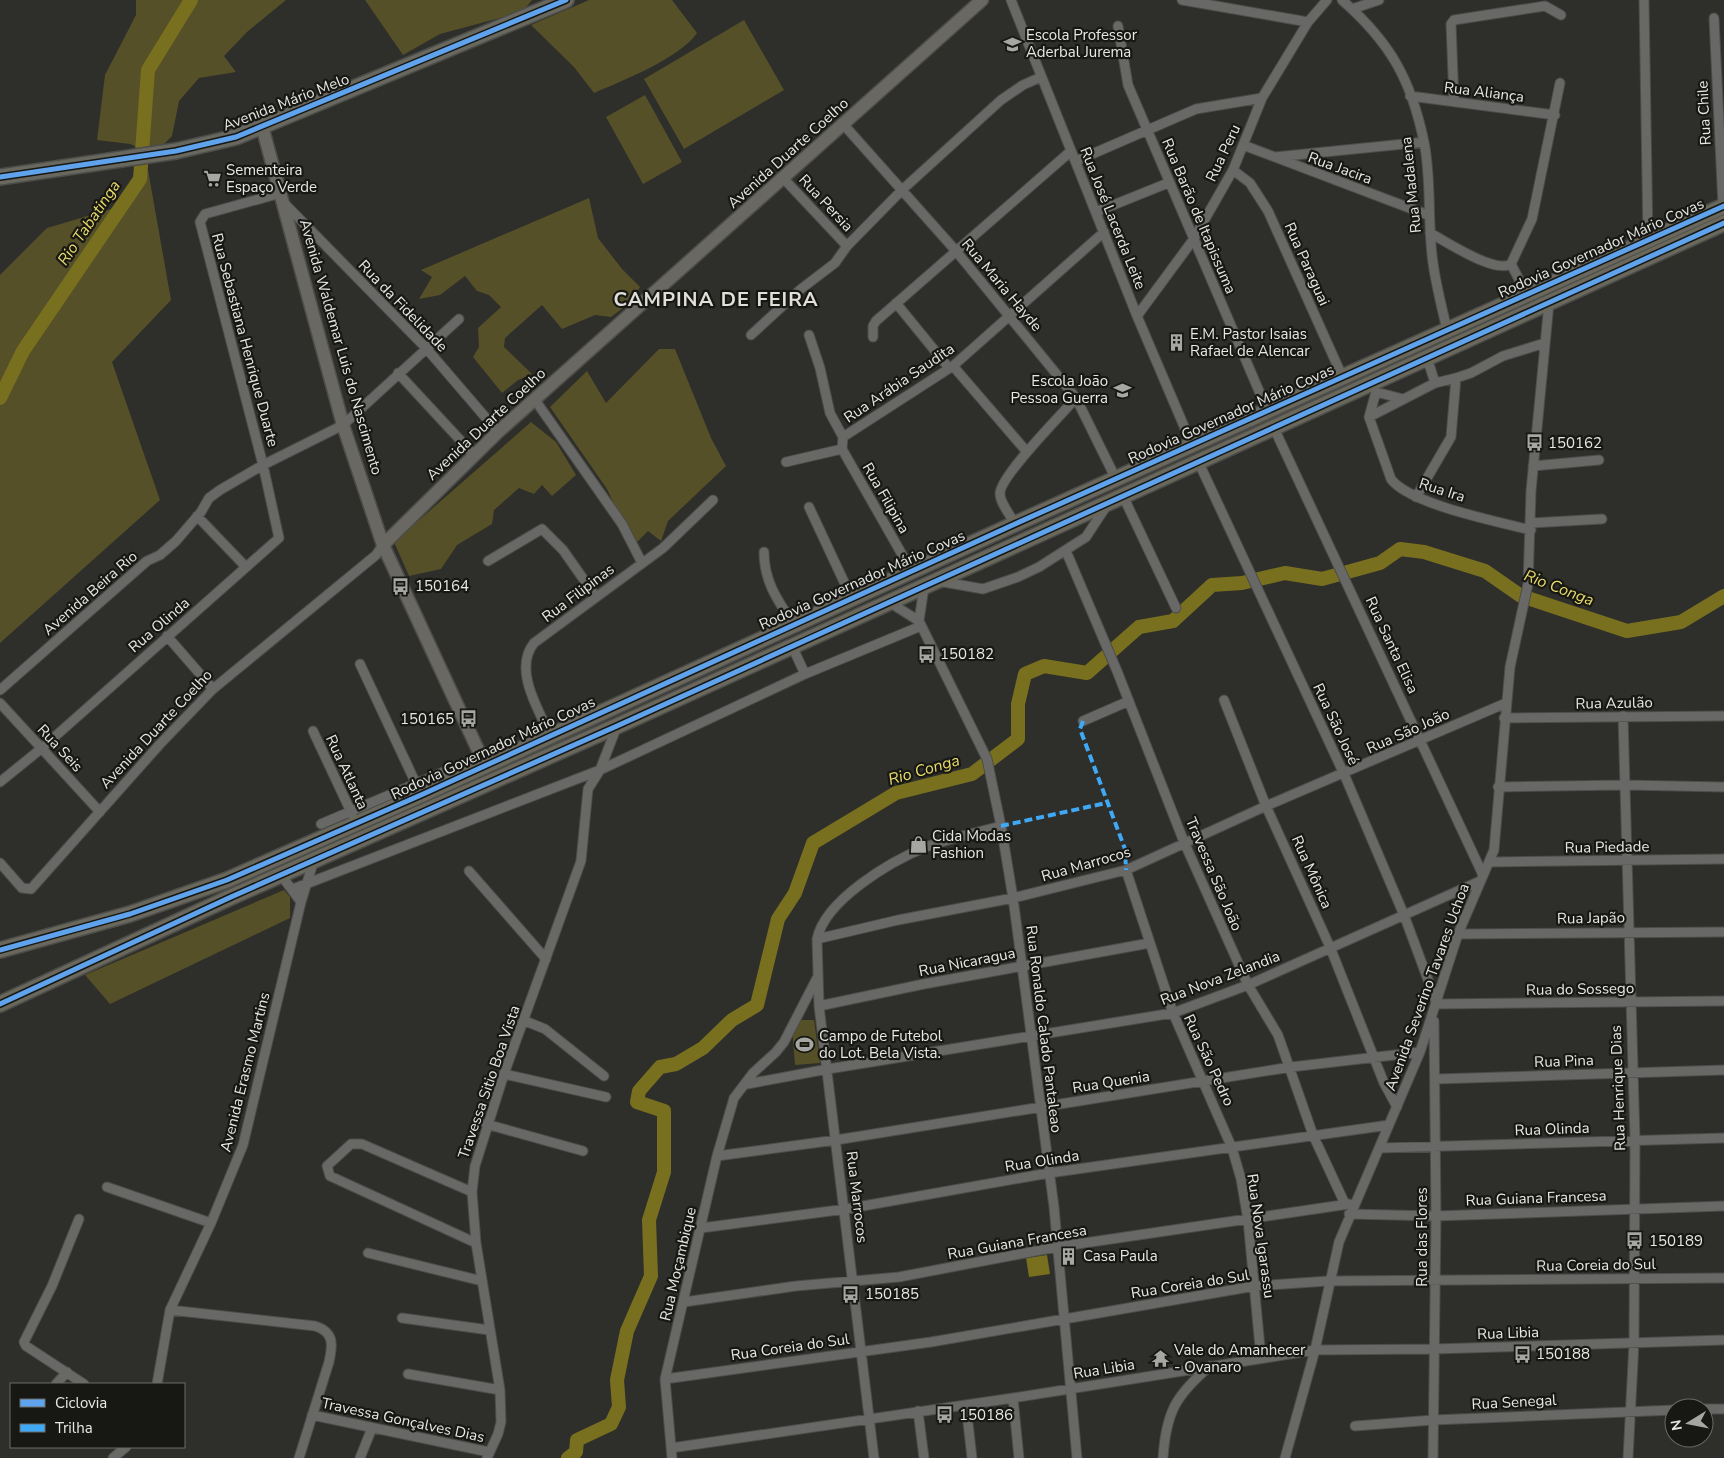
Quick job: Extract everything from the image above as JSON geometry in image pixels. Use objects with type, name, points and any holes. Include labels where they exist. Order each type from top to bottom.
[{"type":"highway","name":"Rodovia Governador Mário Covas","points":[[0,950],[130,914],[190,894],[353,817],[483,761],[550,735],[1724,206]]},
{"type":"highway","name":"Rodovia Governador Mário Covas","points":[[0,1004],[314,859],[617,726],[1274,426],[1373,387],[1424,360],[1724,223]]},
{"type":"main road","name":"Avenida Mário Melo","points":[[0,177],[118,160],[212,143],[262,126],[566,0]]},
{"type":"main road","name":"Avenida Duarte Coelho","points":[[383,545],[388,537],[498,432],[784,179],[982,0]]},
{"type":"main road","name":"Avenida Waldemar Luis do Nascimento","points":[[262,126],[343,425],[383,545],[483,761]]},
{"type":"street","name":"Rua José Lacerda Leite","points":[[1011,0],[1137,316],[1192,446]]},
{"type":"street","points":[[1182,0],[1308,22]]},
{"type":"street","name":"Rua Peru","points":[[1137,316],[1193,240],[1232,170],[1262,98],[1308,22],[1327,0]]},
{"type":"street","name":"Rua Madalena","points":[[1342,0],[1389,50],[1398,64],[1410,96],[1424,142],[1432,263],[1447,330]]},
{"type":"street","points":[[1352,9],[1379,0]]},
{"type":"street","points":[[1644,0],[1648,240]]},
{"type":"street","points":[[1454,102],[1452,22],[1545,3],[1561,15]]},
{"type":"street","name":"Rua Chile","points":[[1714,18],[1721,112],[1724,206]]},
{"type":"street","name":"Rua Barão de Itapissuma","points":[[1118,26],[1128,84],[1149,130],[1168,182],[1268,412]]},
{"type":"street","points":[[751,335],[801,290],[835,263],[848,246],[902,190],[1001,100],[1023,85],[1041,77]]},
{"type":"street","points":[[1430,233],[1490,264],[1506,267],[1511,264],[1532,219],[1555,115],[1560,83]]},
{"type":"street","name":"Rua Aliança","points":[[1410,96],[1555,115]]},
{"type":"street","points":[[1076,161],[1196,109],[1262,98]]},
{"type":"street","name":"Rua Maria Hayde","points":[[844,125],[956,251],[1076,398],[1116,479]]},
{"type":"street","points":[[1272,157],[1424,142]]},
{"type":"street","name":"Rua Jacira","points":[[1243,145],[1428,215]]},
{"type":"street","points":[[873,337],[873,326],[896,303],[1072,151]]},
{"type":"street","name":"Rua Paraguai","points":[[1232,170],[1250,183],[1268,211],[1343,378]]},
{"type":"street","name":"Rua Persia","points":[[784,179],[848,246]]},
{"type":"street","points":[[1096,212],[1168,182]]},
{"type":"street","name":"Rua da Fidelidade","points":[[283,198],[426,348],[498,432]]},
{"type":"street","name":"Rua Sebastiana Henrique Duarte","points":[[263,465],[200,222],[204,214],[283,198]]},
{"type":"street","name":"Rua Arábia Saudita","points":[[844,437],[951,367],[1104,232]]},
{"type":"street","points":[[1511,264],[1527,295]]},
{"type":"street","points":[[896,303],[1027,452]]},
{"type":"street","name":"Avenida Severino Tavares Uchoa","points":[[1286,1458],[1315,1350],[1328,1281],[1339,1242],[1349,1214],[1380,1148],[1420,1052],[1458,934],[1482,878],[1491,862],[1496,835],[1498,787],[1510,667],[1525,605],[1528,584],[1533,466],[1549,303]]},
{"type":"street","name":"Avenida Beira Rio","points":[[0,690],[147,560],[167,550],[197,516],[209,498],[263,465],[343,425],[459,319]]},
{"type":"street","points":[[786,462],[842,448],[844,437],[830,413],[820,368],[809,335]]},
{"type":"street","points":[[1369,417],[1435,383],[1471,373],[1503,356],[1545,343]]},
{"type":"street","points":[[1415,345],[1430,366],[1435,383]]},
{"type":"street","points":[[398,373],[475,456]]},
{"type":"street","points":[[1416,498],[1451,438],[1456,378]]},
{"type":"street","points":[[1369,417],[1373,387],[1403,399]]},
{"type":"street","points":[[1016,524],[999,493],[1027,452],[1076,398]]},
{"type":"street","points":[[535,400],[622,524],[642,563]]},
{"type":"street","name":"Rua Ira","points":[[1369,417],[1391,479],[1397,488],[1416,498],[1531,526],[1602,519]]},
{"type":"street","name":"Rua Santa Elisa","points":[[1274,426],[1422,740],[1482,878]]},
{"type":"street","name":"Rua Filipina","points":[[842,448],[912,572]]},
{"type":"street","points":[[1533,466],[1599,460]]},
{"type":"street","name":"Rua São José","points":[[1198,461],[1344,774],[1404,915],[1437,1004]]},
{"type":"street","name":"Rua Olinda","points":[[0,782],[42,748],[279,538],[263,465]]},
{"type":"street","points":[[1124,496],[1176,608]]},
{"type":"street","name":"Rua Filipinas","points":[[550,735],[532,696],[527,678],[527,652],[534,643],[663,548],[712,500]]},
{"type":"street","points":[[920,623],[930,584],[971,588],[992,587],[1039,567],[1086,536],[1108,503]]},
{"type":"street","points":[[809,506],[852,599]]},
{"type":"street","points":[[197,516],[246,567]]},
{"type":"street","points":[[488,561],[542,529],[563,550],[596,597]]},
{"type":"street","name":"Avenida Duarte Coelho","points":[[0,863],[22,888],[31,889],[160,744],[213,689],[376,555],[383,545]]},
{"type":"street","name":"Travessa São João","points":[[1066,550],[1118,671],[1184,842],[1248,985],[1278,1035],[1291,1067],[1313,1135],[1345,1204]]},
{"type":"street","points":[[764,552],[764,570],[768,582],[794,625]]},
{"type":"street","points":[[890,602],[920,623]]},
{"type":"street","points":[[293,890],[600,770],[805,674],[920,623]]},
{"type":"street","name":"Rua Ronaldo Calado Pantaleao","points":[[920,623],[987,759],[1001,826],[1013,898],[1049,1173],[1065,1318],[1077,1458]]},
{"type":"street","points":[[167,636],[213,689]]},
{"type":"street","points":[[792,646],[805,674]]},
{"type":"street","points":[[360,664],[418,790]]},
{"type":"street","name":"Rua Mônica","points":[[1224,700],[1266,806],[1330,947],[1375,1056],[1384,1083],[1396,1107]]},
{"type":"street","points":[[1083,721],[1129,701]]},
{"type":"street","name":"Rua Seis","points":[[0,703],[100,812]]},
{"type":"street","name":"Rua São João","points":[[1266,806],[1506,703]]},
{"type":"street","name":"Rua Henrique Dias","points":[[1623,716],[1629,1002],[1635,1139],[1634,1343],[1629,1410],[1628,1458]]},
{"type":"street","name":"Rua Azulão","points":[[1504,718],[1724,716]]},
{"type":"street","name":"Travessa Sitio Boa Vista","points":[[488,1455],[498,1434],[500,1390],[476,1243],[472,1192],[475,1166],[486,1124],[525,1021],[581,861],[586,796],[600,770],[617,726]]},
{"type":"street","name":"Rua Atlanta","points":[[313,731],[353,817]]},
{"type":"street","points":[[1498,787],[1625,785],[1724,787]]},
{"type":"street","name":"Rua Marrocos","points":[[817,939],[898,920],[1013,898],[1126,870],[1266,806]]},
{"type":"street","points":[[321,824],[353,817]]},
{"type":"street","name":"Rua Marrocos","points":[[874,1458],[846,1209],[819,1006],[817,939],[822,922],[865,881],[927,847],[1001,826]]},
{"type":"street","name":"Avenida Erasmo Martins","points":[[157,1383],[170,1310],[211,1223],[244,1145],[305,885],[314,859]]},
{"type":"street","name":"Rua Piedade","points":[[1491,862],[1724,859]]},
{"type":"street","name":"Rua São Pedro","points":[[1126,870],[1173,1013],[1232,1148]]},
{"type":"street","points":[[469,871],[546,959]]},
{"type":"street","points":[[281,874],[301,902]]},
{"type":"street","name":"Rua Nova Zelandia","points":[[747,1084],[1173,1013],[1248,985],[1482,878]]},
{"type":"street","name":"Rua Japão","points":[[1458,934],[1628,931],[1724,932]]},
{"type":"street","name":"Rua Nicaragua","points":[[819,1006],[1022,965],[1150,943]]},
{"type":"street","name":"Rua Moçambique","points":[[672,1458],[665,1378],[717,1156],[734,1098],[747,1084],[753,1073],[784,1042],[818,976]]},
{"type":"street","name":"Rua do Sossego","points":[[1437,1004],[1724,1001]]},
{"type":"street","name":"Rua das Flores","points":[[1433,1016],[1436,1079],[1436,1282],[1433,1458]]},
{"type":"street","points":[[525,1021],[539,1025],[553,1034],[604,1076]]},
{"type":"street","name":"Rua Quenia","points":[[717,1156],[836,1140],[1291,1067],[1420,1052]]},
{"type":"street","name":"Rua Pina","points":[[1436,1079],[1724,1070]]},
{"type":"street","points":[[504,1074],[606,1097]]},
{"type":"street","points":[[486,1124],[583,1151]]},
{"type":"street","name":"Rua Olinda","points":[[701,1228],[846,1209],[1049,1173],[1389,1125]]},
{"type":"street","name":"Rua Olinda","points":[[1380,1148],[1635,1139],[1724,1138]]},
{"type":"street","points":[[472,1192],[362,1144],[351,1144],[327,1166],[330,1176],[476,1243]]},
{"type":"street","name":"Rua Nova Igarassu","points":[[1232,1148],[1241,1179],[1248,1220],[1261,1358]]},
{"type":"street","points":[[107,1187],[211,1223]]},
{"type":"street","name":"Rua Guiana Francesa","points":[[684,1302],[854,1280],[899,1277],[1057,1247],[1354,1203]]},
{"type":"street","name":"Rua Guiana Francesa","points":[[1349,1214],[1436,1216],[1724,1206]]},
{"type":"street","points":[[79,1219],[52,1286],[24,1344],[83,1383]]},
{"type":"street","points":[[368,1253],[482,1281]]},
{"type":"street","name":"Rua Coreia do Sul","points":[[665,1378],[861,1352],[1255,1286],[1328,1281],[1436,1282],[1724,1278]]},
{"type":"street","points":[[170,1310],[315,1326],[324,1329],[331,1336],[332,1347],[299,1458]]},
{"type":"street","points":[[402,1318],[489,1330]]},
{"type":"street","name":"Rua Libia","points":[[671,1448],[1013,1398],[1315,1350],[1434,1349],[1724,1340]]},
{"type":"street","points":[[1163,1458],[1174,1404],[1188,1385],[1210,1366]]},
{"type":"street","points":[[57,1383],[67,1372]]},
{"type":"street","points":[[408,1374],[500,1390]]},
{"type":"street","points":[[1013,1398],[1019,1458]]},
{"type":"street","points":[[966,1405],[972,1458]]},
{"type":"street","name":"Rua Senegal","points":[[1355,1426],[1434,1420],[1629,1410],[1664,1410]]},
{"type":"street","points":[[918,1411],[924,1458]]},
{"type":"street","name":"Travessa Gonçalves Dias","points":[[312,1415],[488,1455]]},
{"type":"street","points":[[360,1458],[372,1428]]},
{"type":"street","points":[[113,1458],[125,1448]]},
{"type":"shaded area","points":[[136,0],[286,0],[247,32],[224,56],[236,72],[199,78],[179,101],[172,136],[154,154],[130,144],[97,140],[105,75],[136,15]]},
{"type":"shaded area","points":[[365,0],[532,0],[522,12],[440,34],[403,55]]},
{"type":"shaded area","points":[[589,0],[672,0],[697,33],[678,51],[664,60],[594,93],[574,67],[531,25]]},
{"type":"shaded area","points":[[744,20],[784,90],[684,149],[644,79]]},
{"type":"shaded area","points":[[645,95],[682,162],[643,184],[606,117]]},
{"type":"shaded area","points":[[148,170],[171,300],[112,362],[160,500],[0,643],[0,275],[47,228],[111,209]]},
{"type":"shaded area","points":[[589,198],[598,238],[622,269],[640,287],[631,302],[611,317],[595,315],[562,329],[542,305],[505,338],[504,347],[532,374],[518,380],[502,393],[473,357],[479,347],[478,328],[501,307],[489,295],[477,291],[465,276],[440,295],[419,299],[432,277],[421,270]]},
{"type":"shaded area","points":[[659,349],[675,349],[711,438],[726,466],[668,521],[661,541],[648,531],[633,546],[607,489],[550,407],[587,371],[606,403]]},
{"type":"shaded area","points":[[531,422],[556,442],[576,475],[552,496],[542,485],[534,494],[519,488],[494,510],[492,524],[457,545],[441,569],[409,576],[394,542]]},
{"type":"shaded area","points":[[284,890],[290,897],[290,918],[110,1004],[85,975]]},
{"type":"shaded area","name":"Campo de Futebol do Lot. Bela Vista.","points":[[796,1020],[814,1020],[820,1063],[795,1065],[792,1027]]},
{"type":"shaded area","points":[[1047,1255],[1050,1274],[1029,1277],[1026,1258]]},
{"type":"waterway","name":"Rio Tabatinga","points":[[0,398],[23,351],[140,179],[148,70],[191,0]]},
{"type":"waterway","name":"Rio Conga","points":[[568,1458],[576,1452],[577,1440],[611,1424],[619,1407],[617,1380],[627,1331],[651,1276],[649,1220],[664,1172],[664,1111],[637,1102],[639,1091],[660,1067],[676,1064],[703,1048],[732,1020],[757,1005],[778,919],[795,893],[813,843],[896,793],[972,774],[1018,739],[1018,704],[1025,674],[1044,666],[1087,673],[1139,627],[1173,621],[1212,585],[1242,583],[1285,573],[1322,579],[1380,563],[1400,549],[1424,552],[1485,571],[1521,596],[1627,631],[1681,622],[1724,596]]},
{"type":"marked path","points":[[1083,721],[1080,729],[1125,849],[1126,870]]},
{"type":"marked path","points":[[1001,826],[1106,803]]},
{"type":"cycle path","points":[[0,177],[176,151],[236,137],[566,0]]},
{"type":"cycle path","points":[[0,950],[130,914],[227,880],[421,795],[1015,524],[1724,206]]},
{"type":"cycle path","points":[[0,1004],[231,897],[617,726],[1724,223]]},
{"type":"place","name":"Escola Professor Aderbal Jurema","points":[[1012,44]]},
{"type":"place","name":"Sementeira Espaço Verde","points":[[212,179]]},
{"type":"place","name":"E.M. Pastor Isaias Rafael de Alencar","points":[[1176,343]]},
{"type":"place","name":"Escola João Pessoa Guerra","points":[[1122,390]]},
{"type":"place","name":"150162","points":[[1534,443]]},
{"type":"place","name":"150164","points":[[401,586]]},
{"type":"place","name":"150182","points":[[926,654]]},
{"type":"place","name":"150165","points":[[468,719]]},
{"type":"place","name":"Cida Modas Fashion","points":[[918,845]]},
{"type":"place","name":"Campo de Futebol do Lot. Bela Vista.","points":[[805,1045]]},
{"type":"place","name":"150189","points":[[1635,1241]]},
{"type":"place","name":"Casa Paula","points":[[1069,1256]]},
{"type":"place","name":"150185","points":[[851,1294]]},
{"type":"place","name":"150188","points":[[1522,1354]]},
{"type":"place","name":"Vale do Amanhecer - Ovanaro","points":[[1160,1359]]},
{"type":"place","name":"150186","points":[[945,1415]]},
{"type":"district","name":"CAMPINA DE FEIRA","points":[[716,299]]}]
